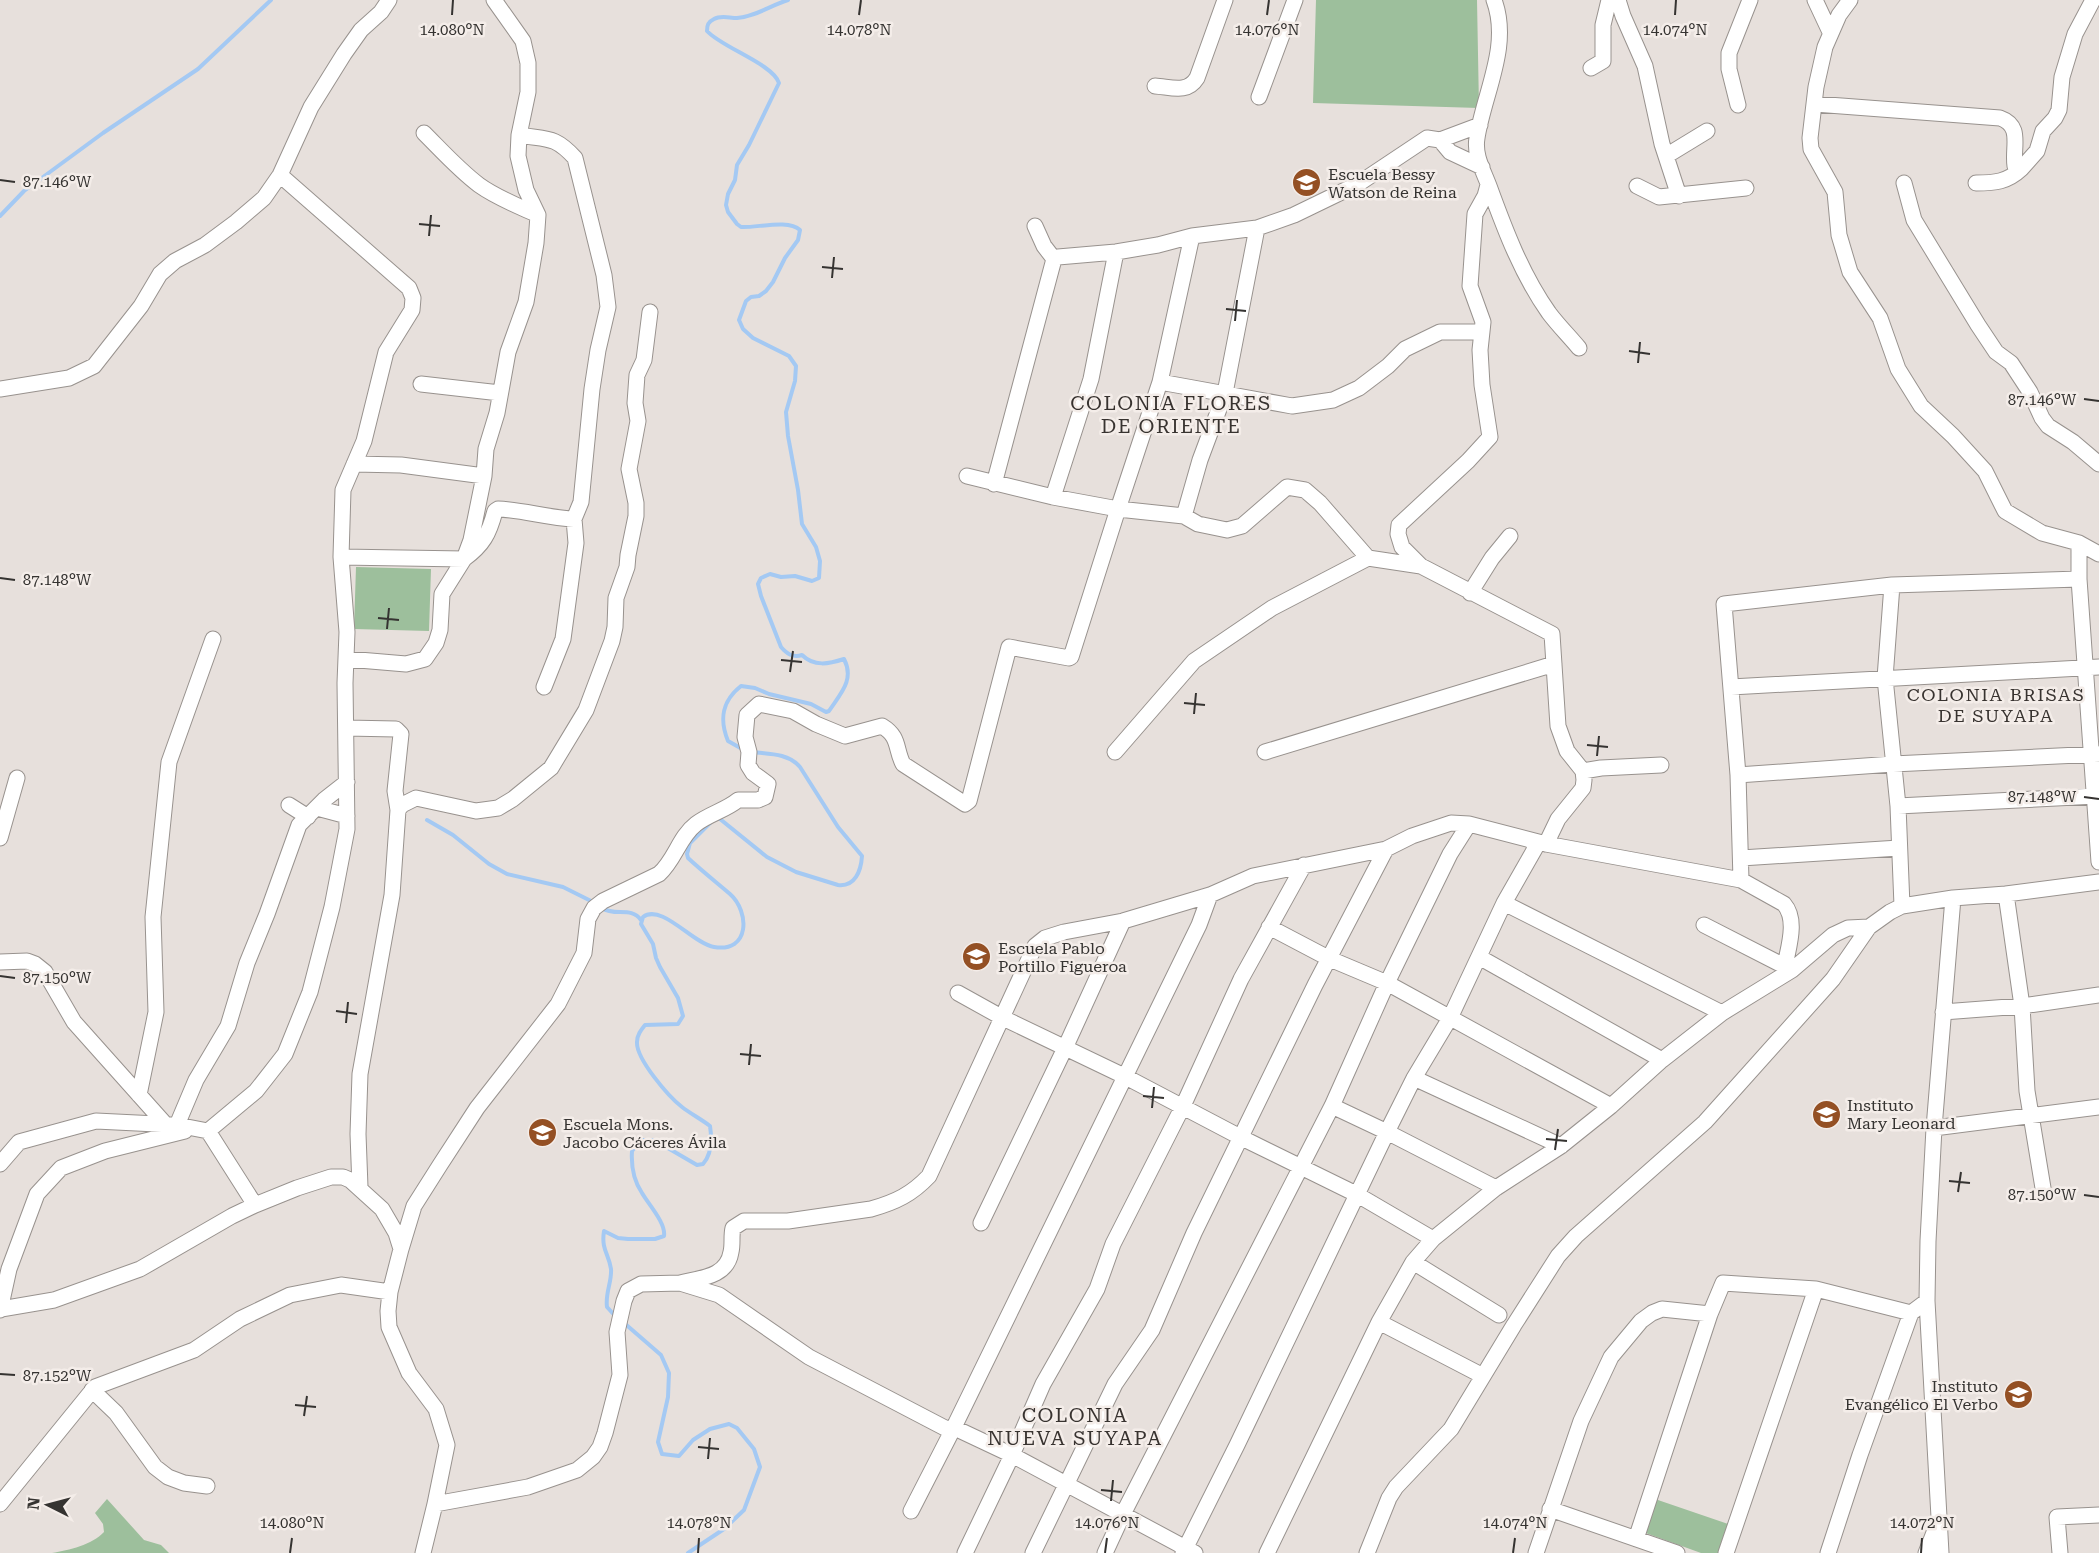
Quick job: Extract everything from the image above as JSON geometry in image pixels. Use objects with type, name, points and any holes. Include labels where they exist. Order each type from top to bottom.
[{"type":"street","points":[[0,389],[69,378],[94,366],[141,306],[160,274],[175,261],[205,245],[264,198],[280,175],[311,107],[361,30],[381,12],[389,0]]},
{"type":"street","points":[[347,659],[406,664],[425,659],[436,643],[442,594],[464,559],[471,540],[484,476],[486,449],[508,352],[526,302],[536,243],[538,215],[526,190],[518,156],[519,135],[528,92],[528,63],[523,41],[494,0]]},
{"type":"street","points":[[1155,86],[1185,89],[1192,85],[1197,78],[1225,0]]},
{"type":"street","points":[[1259,97],[1294,0]]},
{"type":"street","points":[[1494,0],[1498,14],[1499,46],[1477,138],[1476,153],[1512,246],[1531,284],[1550,314],[1579,348]]},
{"type":"street","points":[[1591,68],[1602,61],[1603,25],[1609,0]]},
{"type":"street","points":[[1618,0],[1645,66],[1666,156],[1679,196]]},
{"type":"street","points":[[1738,105],[1729,69],[1729,53],[1750,0]]},
{"type":"street","points":[[1815,0],[1830,32]]},
{"type":"street","points":[[1850,0],[1830,32],[1820,67],[1810,127],[1811,148],[1835,192],[1839,235],[1850,272],[1880,318],[1898,369],[1921,406],[1953,436],[1984,471],[2005,511],[2042,533],[2079,543],[2099,554]]},
{"type":"street","points":[[1976,183],[1994,183],[2011,178],[2037,151],[2043,131],[2059,110],[2062,77],[2075,34],[2093,0]]},
{"type":"street","points":[[1815,104],[2000,117],[2008,120],[2014,126],[2015,166],[2021,169]]},
{"type":"street","points":[[1054,259],[1116,252],[1158,245],[1192,236],[1257,228],[1294,215],[1358,184],[1427,138],[1440,140],[1480,126]]},
{"type":"street","points":[[1666,156],[1707,131]]},
{"type":"street","points":[[424,133],[480,186],[538,215]]},
{"type":"street","points":[[519,135],[551,139],[563,144],[575,158],[604,275],[608,308],[592,389],[580,502],[574,519],[576,543],[563,639],[544,687]]},
{"type":"street","points":[[1440,140],[1449,152],[1482,167]]},
{"type":"street","points":[[280,175],[412,293],[412,310],[386,352],[363,441],[343,490],[341,558],[347,632],[347,829],[332,907],[310,992],[285,1054],[255,1091],[202,1130],[105,1151],[61,1168],[37,1194],[9,1269],[1,1310],[54,1300],[140,1269],[232,1216],[297,1188],[331,1177],[343,1177],[360,1187],[387,1215],[401,1249]]},
{"type":"street","points":[[1904,183],[1914,220],[1996,352],[2011,363],[2048,426],[2073,442],[2099,464]]},
{"type":"street","points":[[1421,567],[1402,547],[1398,534],[1400,525],[1490,437],[1482,385],[1480,350],[1483,322],[1470,286],[1475,214],[1488,185]]},
{"type":"street","points":[[1637,186],[1659,197],[1746,188]]},
{"type":"street","points":[[1035,226],[1044,246],[1054,259]]},
{"type":"street","points":[[1184,516],[1200,460],[1225,393],[1257,228]]},
{"type":"street","points":[[423,1553],[447,1444],[436,1409],[409,1373],[393,1338],[387,1318],[390,1292],[414,1206],[477,1108],[558,1004],[584,953],[588,919],[598,905],[659,874],[666,867],[684,836],[697,823],[738,800],[758,800],[765,797],[768,784],[748,765],[749,752],[745,737],[747,715],[759,704],[793,711],[823,728],[845,736],[882,726],[897,742],[903,764],[967,803],[1009,647],[1071,657],[1160,381],[1192,236]]},
{"type":"street","points":[[1053,497],[1090,379],[1116,252]]},
{"type":"street","points":[[993,484],[1054,259]]},
{"type":"street","points":[[398,810],[402,805],[416,798],[476,811],[498,808],[551,768],[586,710],[612,641],[616,598],[627,567],[636,516],[636,503],[629,469],[638,421],[634,403],[637,375],[644,360],[650,312]]},
{"type":"street","points":[[1160,381],[1292,406],[1333,400],[1359,388],[1388,366],[1405,349],[1440,332],[1482,332]]},
{"type":"street","points":[[421,384],[500,393]]},
{"type":"street","points":[[354,464],[400,465],[484,476]]},
{"type":"street","points":[[967,476],[993,484],[1118,509],[1184,516],[1198,524],[1227,530],[1242,526],[1287,487],[1305,490],[1320,503],[1368,558]]},
{"type":"street","points":[[341,558],[464,559],[474,552],[489,534],[495,511],[498,509],[574,519]]},
{"type":"street","points":[[1470,593],[1492,558],[1510,536]]},
{"type":"street","points":[[2079,543],[2079,579],[2092,668],[2099,862]]},
{"type":"street","points":[[680,1283],[724,1298],[809,1357],[945,1428],[959,1430],[1012,1455],[1188,1551],[1356,1194],[1414,1078],[1450,1018],[1504,903],[1538,842],[1583,788],[1583,771],[1567,751],[1558,726],[1552,634],[1421,567],[1368,558],[1272,608],[1194,661],[1115,752]]},
{"type":"street","points":[[1742,880],[1738,775],[1724,604],[1892,585],[2079,579]]},
{"type":"street","points":[[1892,585],[1885,678],[1898,806],[1902,906]]},
{"type":"street","points":[[139,1095],[156,1012],[153,917],[169,762],[213,639]]},
{"type":"street","points":[[1264,752],[1554,664]]},
{"type":"street","points":[[1731,687],[2092,668]]},
{"type":"street","points":[[346,728],[396,729],[401,734],[395,791],[398,810],[392,895],[360,1074],[358,1134],[360,1187]]},
{"type":"street","points":[[1738,775],[1893,764],[2095,754]]},
{"type":"street","points":[[1583,771],[1661,765]]},
{"type":"street","points":[[0,838],[16,778]]},
{"type":"street","points":[[171,1125],[228,1026],[247,963],[299,825],[347,782]]},
{"type":"street","points":[[1898,806],[2096,796]]},
{"type":"street","points":[[290,805],[313,812],[347,816]]},
{"type":"street","points":[[435,1504],[528,1487],[565,1476],[584,1466],[600,1447],[620,1375],[616,1338],[618,1325],[628,1291],[635,1286],[680,1283],[721,1272],[726,1267],[731,1254],[733,1228],[739,1222],[788,1221],[871,1209],[885,1206],[914,1192],[929,1176],[1035,946],[1045,938],[1064,932],[1123,921],[1210,896],[1253,876],[1386,849],[1412,836],[1451,823],[1470,825],[1538,842],[1742,880],[1784,904],[1789,910],[1791,918],[1788,968]]},
{"type":"street","points":[[1105,1553],[1299,1166],[1332,1106],[1387,983],[1450,854],[1470,825]]},
{"type":"street","points":[[1741,858],[1899,848]]},
{"type":"street","points":[[1033,1553],[1115,1384],[1152,1330],[1194,1233],[1386,849]]},
{"type":"street","points":[[965,1553],[1043,1384],[1097,1289],[1113,1244],[1183,1106],[1241,979],[1304,865]]},
{"type":"street","points":[[1367,1553],[1389,1498],[1396,1487],[1451,1429],[1514,1324],[1566,1246],[1705,1122],[1833,979],[1869,927],[1902,906],[2099,882]]},
{"type":"street","points":[[2006,894],[2022,1006],[2027,1091],[2043,1188]]},
{"type":"street","points":[[911,1511],[953,1430],[1210,896]]},
{"type":"street","points":[[1941,1553],[1927,1301],[1928,1241],[1934,1128],[1953,898]]},
{"type":"street","points":[[1504,903],[1722,1013]]},
{"type":"street","points":[[981,1223],[1123,921]]},
{"type":"street","points":[[1704,925],[1788,968]]},
{"type":"street","points":[[1269,927],[1330,959],[1387,983],[1611,1106]]},
{"type":"street","points":[[1267,1553],[1379,1322],[1413,1262],[1433,1239],[1496,1188],[1561,1146],[1611,1106],[1662,1060],[1722,1013],[1839,931],[1869,927]]},
{"type":"street","points":[[1479,957],[1662,1060]]},
{"type":"street","points":[[0,962],[27,961],[36,964],[45,972],[74,1022],[139,1095],[171,1125]]},
{"type":"street","points":[[958,993],[1003,1018],[1124,1076],[1356,1194],[1433,1239]]},
{"type":"street","points":[[1943,1012],[2022,1006],[2099,995]]},
{"type":"street","points":[[1414,1078],[1561,1146]]},
{"type":"street","points":[[1332,1106],[1496,1188]]},
{"type":"street","points":[[1934,1128],[2099,1107]]},
{"type":"street","points":[[0,1164],[19,1142],[96,1121],[171,1125],[202,1130],[255,1205]]},
{"type":"street","points":[[1413,1262],[1499,1315]]},
{"type":"street","points":[[1636,1539],[1720,1285],[1725,1282],[1816,1289],[1911,1313]]},
{"type":"street","points":[[0,1504],[95,1387],[194,1350],[240,1319],[290,1295],[341,1285],[390,1292]]},
{"type":"street","points":[[1726,1553],[1816,1289]]},
{"type":"street","points":[[1828,1553],[1911,1313],[1927,1301]]},
{"type":"street","points":[[1536,1553],[1581,1421],[1611,1357],[1641,1321],[1652,1313],[1662,1309],[1710,1314]]},
{"type":"street","points":[[1379,1322],[1483,1376]]},
{"type":"street","points":[[92,1390],[116,1413],[155,1467],[168,1477],[184,1483],[207,1486]]},
{"type":"street","points":[[1550,1509],[1677,1553]]},
{"type":"street","points":[[2060,1553],[2057,1517],[2099,1515]]},
{"type":"street","points":[[1926,1553],[1939,1521]]},
{"type":"green space","points":[[1316,0],[1477,0],[1479,108],[1313,103]]},
{"type":"green space","points":[[356,567],[431,569],[429,631],[354,629]]},
{"type":"green space","points":[[107,1499],[144,1540],[161,1545],[169,1553],[52,1553],[87,1544],[99,1537],[104,1532],[103,1524],[95,1513]]},
{"type":"green space","points":[[1655,1499],[1734,1526],[1724,1553],[1701,1553],[1643,1532]]},
{"type":"waterway","points":[[0,216],[24,191],[103,133],[198,69],[271,0]]},
{"type":"waterway","points":[[744,750],[728,741],[723,718],[726,704],[741,686],[811,704],[826,712],[841,693],[848,674],[844,659],[817,663],[802,655],[790,655],[783,649],[758,584],[761,578],[770,574],[781,577],[795,576],[812,581],[819,578],[820,561],[816,547],[802,524],[788,436],[786,412],[795,381],[796,366],[789,356],[753,338],[743,329],[739,320],[746,301],[751,297],[759,296],[773,282],[785,258],[798,240],[800,230],[780,224],[741,227],[728,212],[726,205],[728,194],[735,180],[737,165],[779,83],[767,69],[707,31],[709,23],[717,18],[744,17],[788,0]]},
{"type":"waterway","points":[[716,819],[720,819],[767,857],[796,872],[838,885],[849,883],[856,877],[862,856],[838,827],[800,767],[784,757],[751,752]]},
{"type":"waterway","points":[[427,820],[453,835],[489,864],[507,874],[563,887],[593,902]]},
{"type":"waterway","points":[[617,1318],[607,1307],[611,1269],[604,1247],[604,1231],[618,1238],[628,1239],[655,1239],[664,1236],[660,1220],[635,1178],[632,1151],[641,1140],[654,1140],[697,1165],[703,1164],[706,1160],[711,1146],[710,1126],[682,1107],[662,1087],[647,1067],[637,1042],[638,1035],[645,1025],[678,1024],[683,1016],[678,998],[660,967],[653,944],[641,924],[643,917],[651,914],[659,915],[714,947],[734,944],[740,938],[743,930],[743,920],[737,902],[688,858],[690,843],[710,823]]},
{"type":"waterway","points":[[602,908],[612,912],[633,913],[641,920]]},
{"type":"waterway","points":[[623,1322],[661,1355],[669,1373],[668,1397],[658,1442],[662,1454],[679,1456],[693,1440],[710,1429],[729,1424],[737,1428],[754,1449],[760,1467],[744,1510],[724,1529],[688,1553]]},
{"type":"place","name":"Escuela Bessy Watson de Reina","points":[[1307,183]]},
{"type":"place","name":"Escuela Pablo Portillo Figueroa","points":[[977,957]]},
{"type":"place","name":"Instituto Mary Leonard","points":[[1826,1114]]},
{"type":"place","name":"Escuela Mons. Jacobo Cáceres Ávila","points":[[542,1133]]},
{"type":"place","name":"Instituto Evangélico El Verbo","points":[[2019,1395]]},
{"type":"district","name":"COLONIA FLORES DE ORIENTE","points":[[1171,414]]},
{"type":"district","name":"COLONIA BRISAS DE SUYAPA","points":[[1996,704]]},
{"type":"district","name":"COLONIA NUEVA SUYAPA","points":[[1075,1426]]}]
